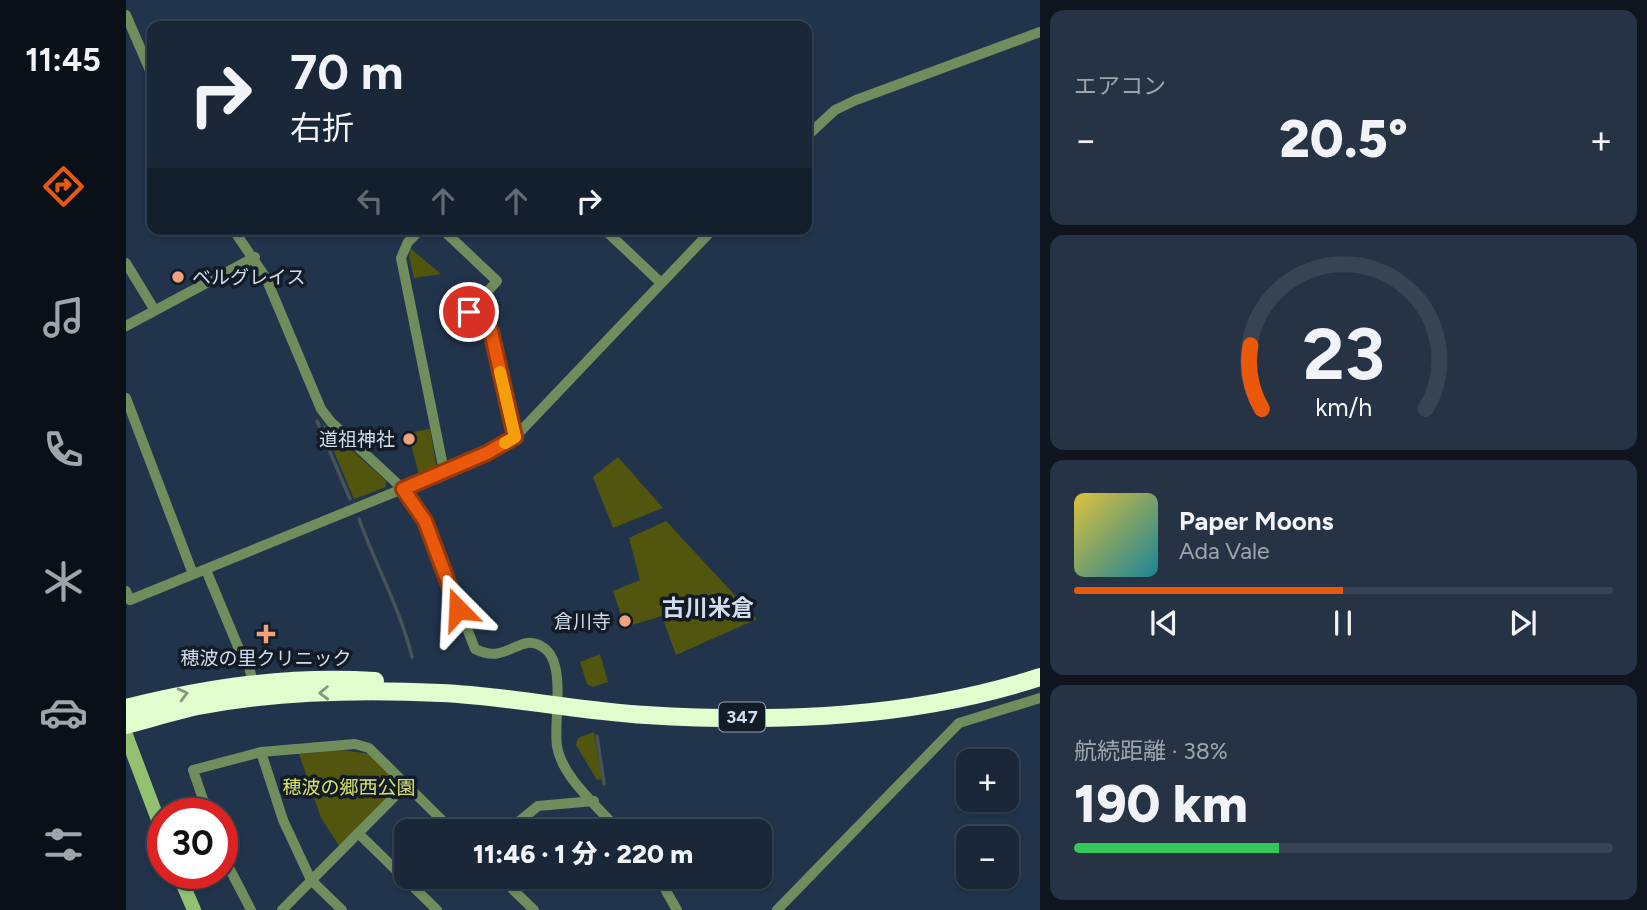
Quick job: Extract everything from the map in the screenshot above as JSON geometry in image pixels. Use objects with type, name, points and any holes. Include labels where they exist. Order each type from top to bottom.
[{"type":"highway","name":"347","points":[[126,708],[202,689],[318,678],[387,682],[441,693],[646,715],[709,716],[884,710],[985,695],[1040,677]]},
{"type":"highway","name":"347","points":[[126,725],[197,706],[283,695],[441,693]]},
{"type":"street","points":[[126,15],[147,63]]},
{"type":"street","points":[[812,131],[835,110],[856,100],[1040,32]]},
{"type":"street","points":[[238,235],[255,257],[321,409],[331,422],[403,489],[425,521],[475,649],[487,655],[504,654],[519,644],[535,643],[547,649],[553,662],[559,706],[555,731],[557,749],[564,767],[610,819]]},
{"type":"street","points":[[415,235],[408,242],[401,258],[444,471]]},
{"type":"street","points":[[448,235],[498,281],[469,312],[491,331],[515,437]]},
{"type":"street","points":[[610,235],[660,282]]},
{"type":"street","points":[[126,590],[130,600],[403,489],[487,453],[515,437],[707,235]]},
{"type":"street","points":[[126,326],[255,257]]},
{"type":"street","points":[[126,263],[154,309]]},
{"type":"street","points":[[126,398],[193,574]]},
{"type":"street","points":[[206,569],[239,649],[247,658],[253,683]]},
{"type":"street","points":[[777,910],[959,723],[1040,698]]},
{"type":"street","points":[[126,735],[150,798]]},
{"type":"street","points":[[203,798],[193,770],[261,752],[355,744],[369,748],[441,819]]},
{"type":"street","points":[[261,752],[283,820],[312,880],[342,910]]},
{"type":"street","points":[[282,910],[406,785]]},
{"type":"street","points":[[522,819],[538,806],[594,801]]},
{"type":"street","points":[[358,833],[437,910]]},
{"type":"street","points":[[238,885],[251,910]]},
{"type":"street","points":[[185,889],[194,910]]},
{"type":"street","points":[[512,889],[534,910]]},
{"type":"street","points":[[666,889],[677,910]]},
{"type":"green space","points":[[411,248],[441,274],[414,278],[409,257]]},
{"type":"green space","points":[[322,423],[386,481],[386,487],[354,499]]},
{"type":"green space","points":[[430,429],[437,469],[419,475],[408,433]]},
{"type":"green space","points":[[618,457],[663,508],[613,528],[593,477]]},
{"type":"green space","points":[[666,521],[757,619],[676,655],[662,616],[625,627],[613,591],[640,580],[629,538]]},
{"type":"green space","points":[[600,654],[608,682],[593,687],[587,684],[580,662]]},
{"type":"green space","points":[[594,732],[602,779],[597,780],[576,745],[578,738]]},
{"type":"green space","name":"穂波の郷西公園","points":[[341,750],[372,754],[397,778],[397,789],[340,847],[321,818],[299,754]]},
{"type":"waterway","points":[[317,421],[350,499]]},
{"type":"waterway","points":[[359,519],[401,621],[412,657]]},
{"type":"waterway","points":[[597,736],[604,784]]},
{"type":"slow traffic","points":[[500,372],[515,437],[505,443]]},
{"type":"place","name":"ベルグレイス","points":[[178,277]]},
{"type":"place","name":"道祖神社","points":[[409,439]]},
{"type":"place","name":"倉川寺","points":[[625,621]]},
{"type":"place","name":"穂波の里クリニック","points":[[266,634]]},
{"type":"district","name":"古川米倉","points":[[708,608]]},
{"type":"route","points":[[458,609],[425,521],[403,489],[487,453],[515,437],[491,331],[469,312]]}]
